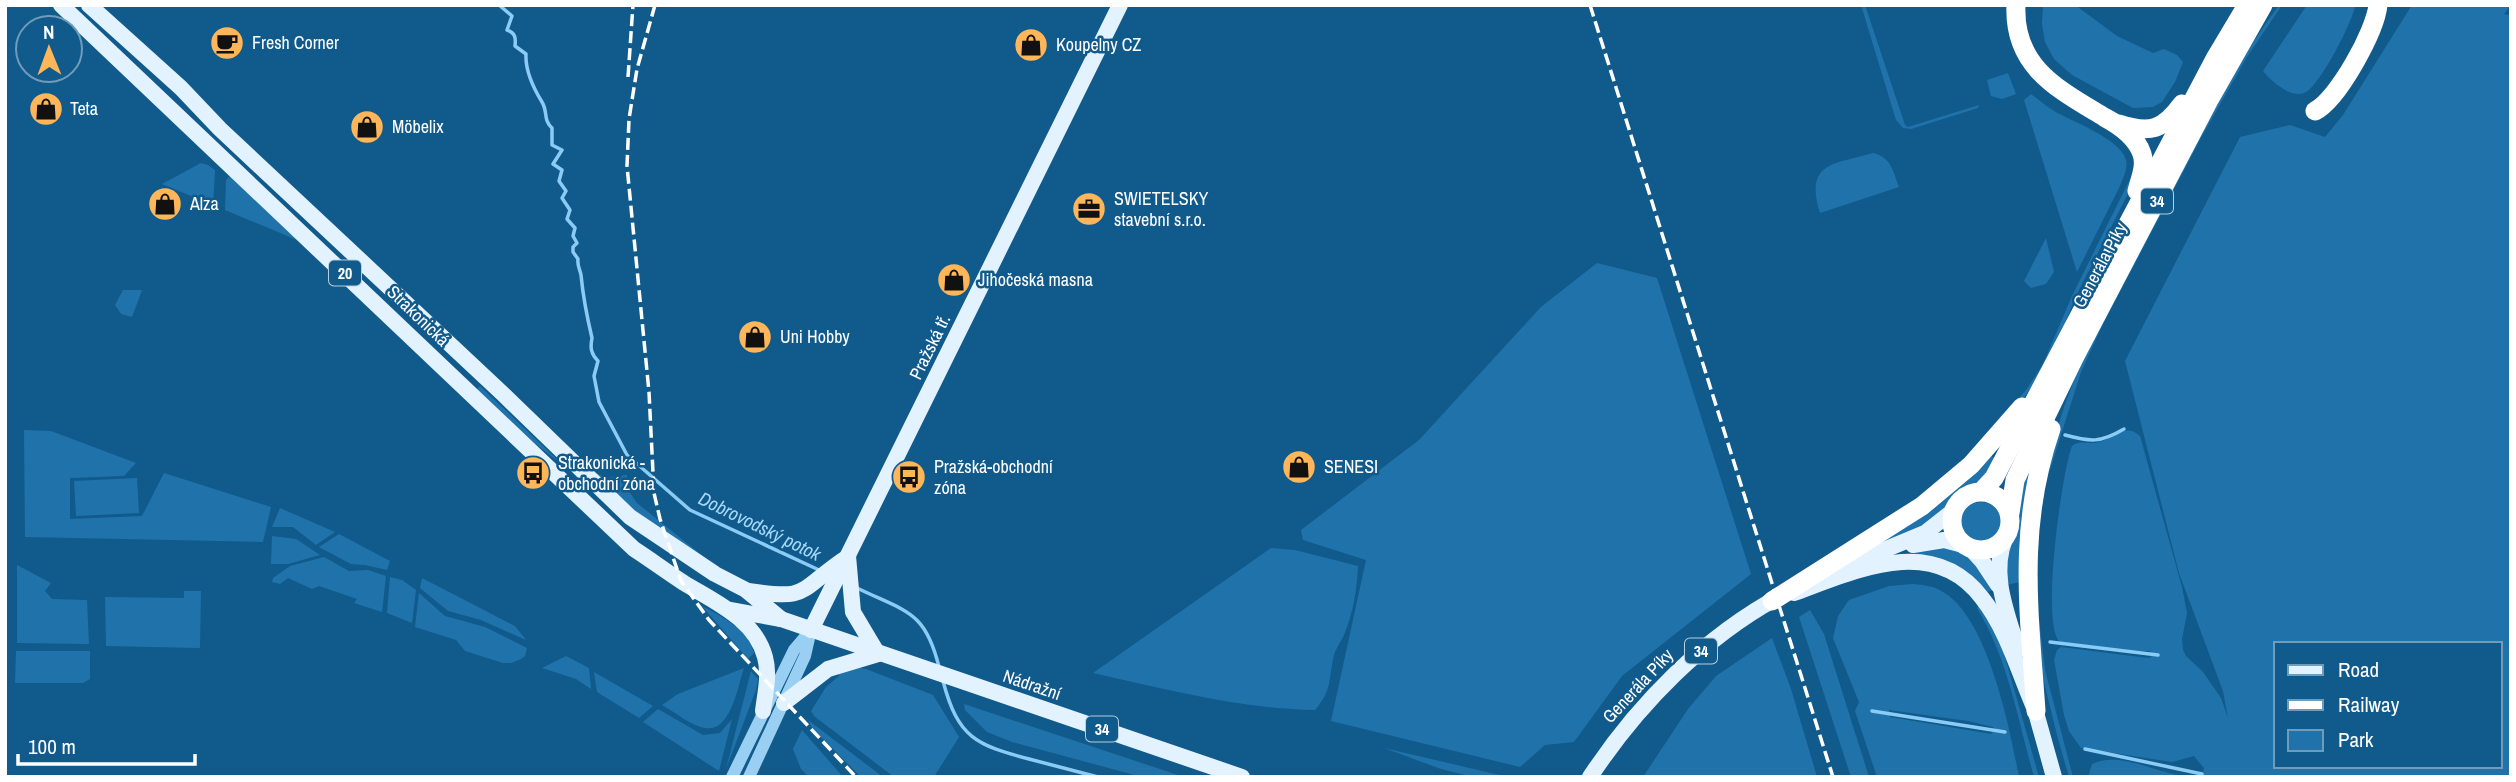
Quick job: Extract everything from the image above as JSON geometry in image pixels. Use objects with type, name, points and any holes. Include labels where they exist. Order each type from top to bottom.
[{"type":"highway","points":[[2017,5],[2018,26],[2023,45],[2040,74],[2059,91],[2128,132],[2137,144],[2143,161],[2130,219]]},
{"type":"highway","points":[[2315,111],[2333,94],[2358,55],[2370,33],[2378,5]]},
{"type":"highway","name":"Generála Píky","points":[[2010,513],[2015,480],[2130,219],[2216,57],[2259,7]]},
{"type":"highway","name":"Generála Píky","points":[[1982,491],[1994,478],[2067,357],[2259,7]]},
{"type":"highway","points":[[2115,123],[2143,129],[2163,125],[2176,113],[2216,57]]},
{"type":"highway","points":[[2036,711],[2027,585],[2031,513],[2067,357]]},
{"type":"highway","name":"34","points":[[1772,601],[1922,506],[1949,485],[2008,425],[2067,357]]},
{"type":"highway","points":[[1982,491],[2000,498],[2010,513]]},
{"type":"highway","name":"34","points":[[1953,511],[1965,496],[1982,491]]},
{"type":"highway","points":[[1953,511],[1952,529],[1967,547]]},
{"type":"highway","name":"34","points":[[1967,547],[1990,549],[2005,539],[2009,531],[2010,513]]},
{"type":"main road","name":"Strakonická","points":[[61,5],[634,549],[730,610]]},
{"type":"main road","name":"Strakonická","points":[[89,5],[181,88],[220,129],[630,517],[715,574],[746,590]]},
{"type":"main road","name":"Pražská tř.","points":[[811,630],[826,583],[844,565],[1121,5]]},
{"type":"main road","name":"Generála Píky","points":[[1590,777],[1627,726],[1696,655],[1731,626],[1772,601],[1843,566],[1925,533],[1953,511]]},
{"type":"main road","points":[[2005,539],[1999,558],[2001,590],[2054,777]]},
{"type":"main road","name":"Generála Píky","points":[[1874,555],[1936,540],[1950,541],[1967,547]]},
{"type":"main road","points":[[1967,547],[1989,570],[2001,590]]},
{"type":"main road","points":[[1772,601],[1876,566],[1912,561],[1940,566],[1968,582],[1983,598],[1996,619],[2036,711]]},
{"type":"main road","points":[[784,702],[828,669],[878,654],[853,612],[844,565]]},
{"type":"main road","points":[[746,590],[788,596],[826,583]]},
{"type":"main road","name":"20","points":[[746,590],[781,619]]},
{"type":"main road","name":"20","points":[[730,610],[781,619]]},
{"type":"main road","points":[[730,610],[755,634],[765,656],[767,668],[763,711]]},
{"type":"main road","points":[[781,619],[811,630]]},
{"type":"main road","name":"Nádražní","points":[[811,630],[1242,777]]},
{"type":"street","name":"Pražská tř.","points":[[749,777],[805,656],[811,630]]},
{"type":"street","name":"Pražská tř.","points":[[732,777],[794,650],[811,630]]},
{"type":"green space","points":[[1861,5],[1865,5],[1905,125],[1908,127],[1979,105],[1978,108],[1911,129],[1903,128],[1896,120]]},
{"type":"green space","points":[[2043,5],[2075,5],[2117,36],[2153,53],[2164,49],[2177,55],[2183,62],[2175,82],[2162,102],[2153,107],[2133,108],[2072,75],[2054,59],[2045,42]]},
{"type":"green space","points":[[2279,5],[2282,5],[2247,57],[2202,136],[2102,326],[2081,372],[2048,476],[2051,449],[2064,407],[2101,322],[2244,55]]},
{"type":"green space","points":[[2307,5],[2355,5],[2342,38],[2327,65],[2312,87],[2300,94],[2288,92],[2263,71]]},
{"type":"green space","points":[[2412,5],[2511,5],[2504,14],[2511,16],[2511,777],[2088,777],[2092,764],[2103,760],[2126,761],[2186,776],[2203,775],[2204,768],[2194,756],[2172,762],[2081,748],[2069,731],[2054,660],[2057,650],[2061,647],[2148,658],[2152,654],[2150,651],[2103,650],[2066,645],[2060,642],[2054,630],[2052,579],[2055,547],[2063,485],[2072,446],[2099,442],[2124,431],[2135,432],[2140,436],[2182,587],[2187,613],[2182,639],[2183,650],[2221,698],[2228,718],[2223,691],[2179,573],[2125,361],[2240,137],[2290,125],[2325,137],[2343,115]]},
{"type":"green space","points":[[2008,73],[2016,94],[2002,99],[1991,96],[1987,80]]},
{"type":"green space","points":[[2031,94],[2054,111],[2106,138],[2122,152],[2126,160],[2126,170],[2120,186],[2077,272],[2024,100]]},
{"type":"green space","points":[[1873,153],[1888,161],[1899,187],[1820,213],[1816,196],[1819,175],[1834,164]]},
{"type":"green space","points":[[201,163],[215,170],[213,205],[162,184]]},
{"type":"green space","points":[[230,176],[297,240],[225,210],[226,180]]},
{"type":"green space","points":[[2131,177],[2136,178],[2075,298],[2059,339],[2039,378],[2011,414],[1986,436],[2026,390],[2042,366],[2072,296]]},
{"type":"green space","points":[[2046,238],[2054,272],[2046,284],[2031,288],[2024,281]]},
{"type":"green space","points":[[1597,263],[1657,278],[1751,574],[1622,676],[1574,742],[1545,745],[1520,767],[1331,721],[1366,560],[1303,540],[1301,530],[1419,440],[1541,307]]},
{"type":"green space","points":[[123,290],[142,290],[132,317],[121,314],[115,305]]},
{"type":"green space","points":[[480,386],[566,468],[522,433],[476,390]]},
{"type":"green space","points":[[24,430],[51,431],[136,463],[124,476],[70,478],[70,519],[142,516],[164,473],[271,507],[263,542],[25,537]]},
{"type":"green space","points":[[1990,455],[1997,460],[1979,485],[1957,496],[1946,511],[1911,534],[1872,546]]},
{"type":"green space","points":[[586,468],[606,478],[627,475],[628,490],[637,503],[724,573],[656,530]]},
{"type":"green space","points":[[2023,476],[2031,478],[2020,582],[2007,585],[2007,549],[2016,532],[2016,513]]},
{"type":"green space","points":[[137,478],[139,513],[76,516],[74,481]]},
{"type":"green space","points":[[1981,502],[1989,503],[1995,508],[2000,514],[2000,530],[1995,536],[1989,541],[1981,542],[1973,541],[1967,536],[1962,530],[1961,522],[1962,514],[1967,508],[1973,503]]},
{"type":"green space","points":[[280,508],[335,532],[316,545],[293,527],[272,527]]},
{"type":"green space","points":[[339,534],[390,561],[387,570],[351,564],[319,547]]},
{"type":"green space","points":[[272,536],[296,539],[320,555],[288,564],[271,564]]},
{"type":"green space","points":[[1949,547],[1965,554],[1976,565],[1992,590],[1986,593],[1905,556],[1929,548]]},
{"type":"green space","points":[[1271,548],[1295,550],[1358,566],[1356,593],[1350,618],[1334,655],[1327,690],[1315,710],[1231,702],[1093,673]]},
{"type":"green space","points":[[324,557],[349,571],[368,570],[386,576],[382,612],[354,603],[357,599],[319,586],[312,589],[288,578],[280,584],[272,582],[273,578],[290,566]]},
{"type":"green space","points":[[17,565],[51,583],[45,591],[52,599],[87,600],[89,644],[17,643]]},
{"type":"green space","points":[[390,577],[402,580],[416,590],[412,623],[387,613]]},
{"type":"green space","points":[[422,578],[515,626],[526,640],[481,620],[448,611],[420,588]]},
{"type":"green space","points":[[1913,584],[1940,590],[1959,605],[1973,625],[2003,704],[2019,777],[1877,777],[1855,711],[1859,702],[1833,638],[1838,616],[1849,600],[1889,586]],"holes":[[[1889,710],[1993,727],[1995,730],[1991,734],[1890,717]]]},
{"type":"green space","points":[[184,591],[201,591],[200,648],[106,646],[105,597],[184,598]]},
{"type":"green space","points":[[419,593],[445,616],[485,627],[527,648],[525,656],[511,663],[503,663],[465,651],[456,640],[415,627]]},
{"type":"green space","points":[[1980,604],[2003,650],[2039,777],[2034,777],[1997,648],[1977,608]]},
{"type":"green space","points":[[702,606],[740,630],[754,653],[748,659]]},
{"type":"green space","points":[[1810,610],[1824,634],[1869,777],[1851,777],[1799,617]]},
{"type":"green space","points":[[2038,610],[2045,670],[2073,777],[2069,777],[2040,666]]},
{"type":"green space","points":[[1772,638],[1791,689],[1817,777],[1643,777],[1688,709],[1716,676]]},
{"type":"green space","points":[[16,651],[90,651],[90,679],[83,683],[15,683]]},
{"type":"green space","points":[[566,656],[589,668],[591,689],[576,679],[542,668]]},
{"type":"green space","points":[[853,667],[866,669],[933,695],[959,737],[934,777],[894,777],[814,716],[811,711],[826,687],[839,676],[839,671]]},
{"type":"green space","points":[[744,668],[727,716],[714,728],[694,725],[662,705],[678,694]]},
{"type":"green space","points":[[751,671],[758,679],[756,690],[726,769]]},
{"type":"green space","points":[[594,672],[653,706],[639,718],[597,692]]},
{"type":"green space","points":[[964,704],[1184,777],[1142,777],[1012,742],[987,732],[965,710]]},
{"type":"green space","points":[[658,709],[703,735],[720,733],[732,719],[719,771],[643,722]]},
{"type":"green space","points":[[808,720],[883,777],[861,777],[812,728]]},
{"type":"green space","points":[[802,730],[843,777],[809,777],[801,769],[793,749]]},
{"type":"green space","points":[[1384,748],[1508,777],[1473,777],[1441,769]]},
{"type":"waterway","name":"Dobrovodský potok","points":[[499,5],[512,16],[507,30],[512,32],[515,46],[526,54],[531,80],[544,106],[547,122],[552,128],[552,145],[562,150],[553,164],[562,170],[559,181],[566,191],[562,198],[570,210],[567,219],[575,228],[573,236],[577,243],[573,252],[578,259],[592,351],[598,361],[594,376],[599,402],[627,455],[690,510],[819,570]]},
{"type":"waterway","points":[[2065,435],[2095,440],[2124,429]]},
{"type":"waterway","name":"Dobrovodský potok","points":[[857,588],[901,609],[920,623],[939,667]]},
{"type":"waterway","points":[[2050,642],[2158,655]]},
{"type":"waterway","name":"Dobrovodský potok","points":[[943,681],[955,715],[963,727],[982,743],[1011,754],[1098,777]]},
{"type":"waterway","points":[[1872,711],[2005,732]]},
{"type":"waterway","points":[[2085,749],[2202,774]]},
{"type":"railway","points":[[628,77],[633,5]]},
{"type":"railway","points":[[655,5],[637,69],[629,119],[627,166],[649,392],[654,493],[660,519],[681,581],[709,620],[856,777]]},
{"type":"railway","points":[[1590,5],[1833,777]]},
{"type":"place","name":"Fresh Corner","points":[[227,43]]},
{"type":"place","name":"Koupelny CZ","points":[[1031,45]]},
{"type":"place","name":"Teta","points":[[46,109]]},
{"type":"place","name":"Möbelix","points":[[367,127]]},
{"type":"place","name":"Alza","points":[[165,204]]},
{"type":"place","name":"SWIETELSKY stavební s.r.o.","points":[[1089,209]]},
{"type":"place","name":"Jihočeská masna","points":[[954,280]]},
{"type":"place","name":"Uni Hobby","points":[[755,337]]},
{"type":"place","name":"SENESI","points":[[1299,467]]},
{"type":"place","name":"Strakonická - obchodní zóna","points":[[533,473]]},
{"type":"place","name":"Pražská-obchodní zóna","points":[[909,477]]}]
